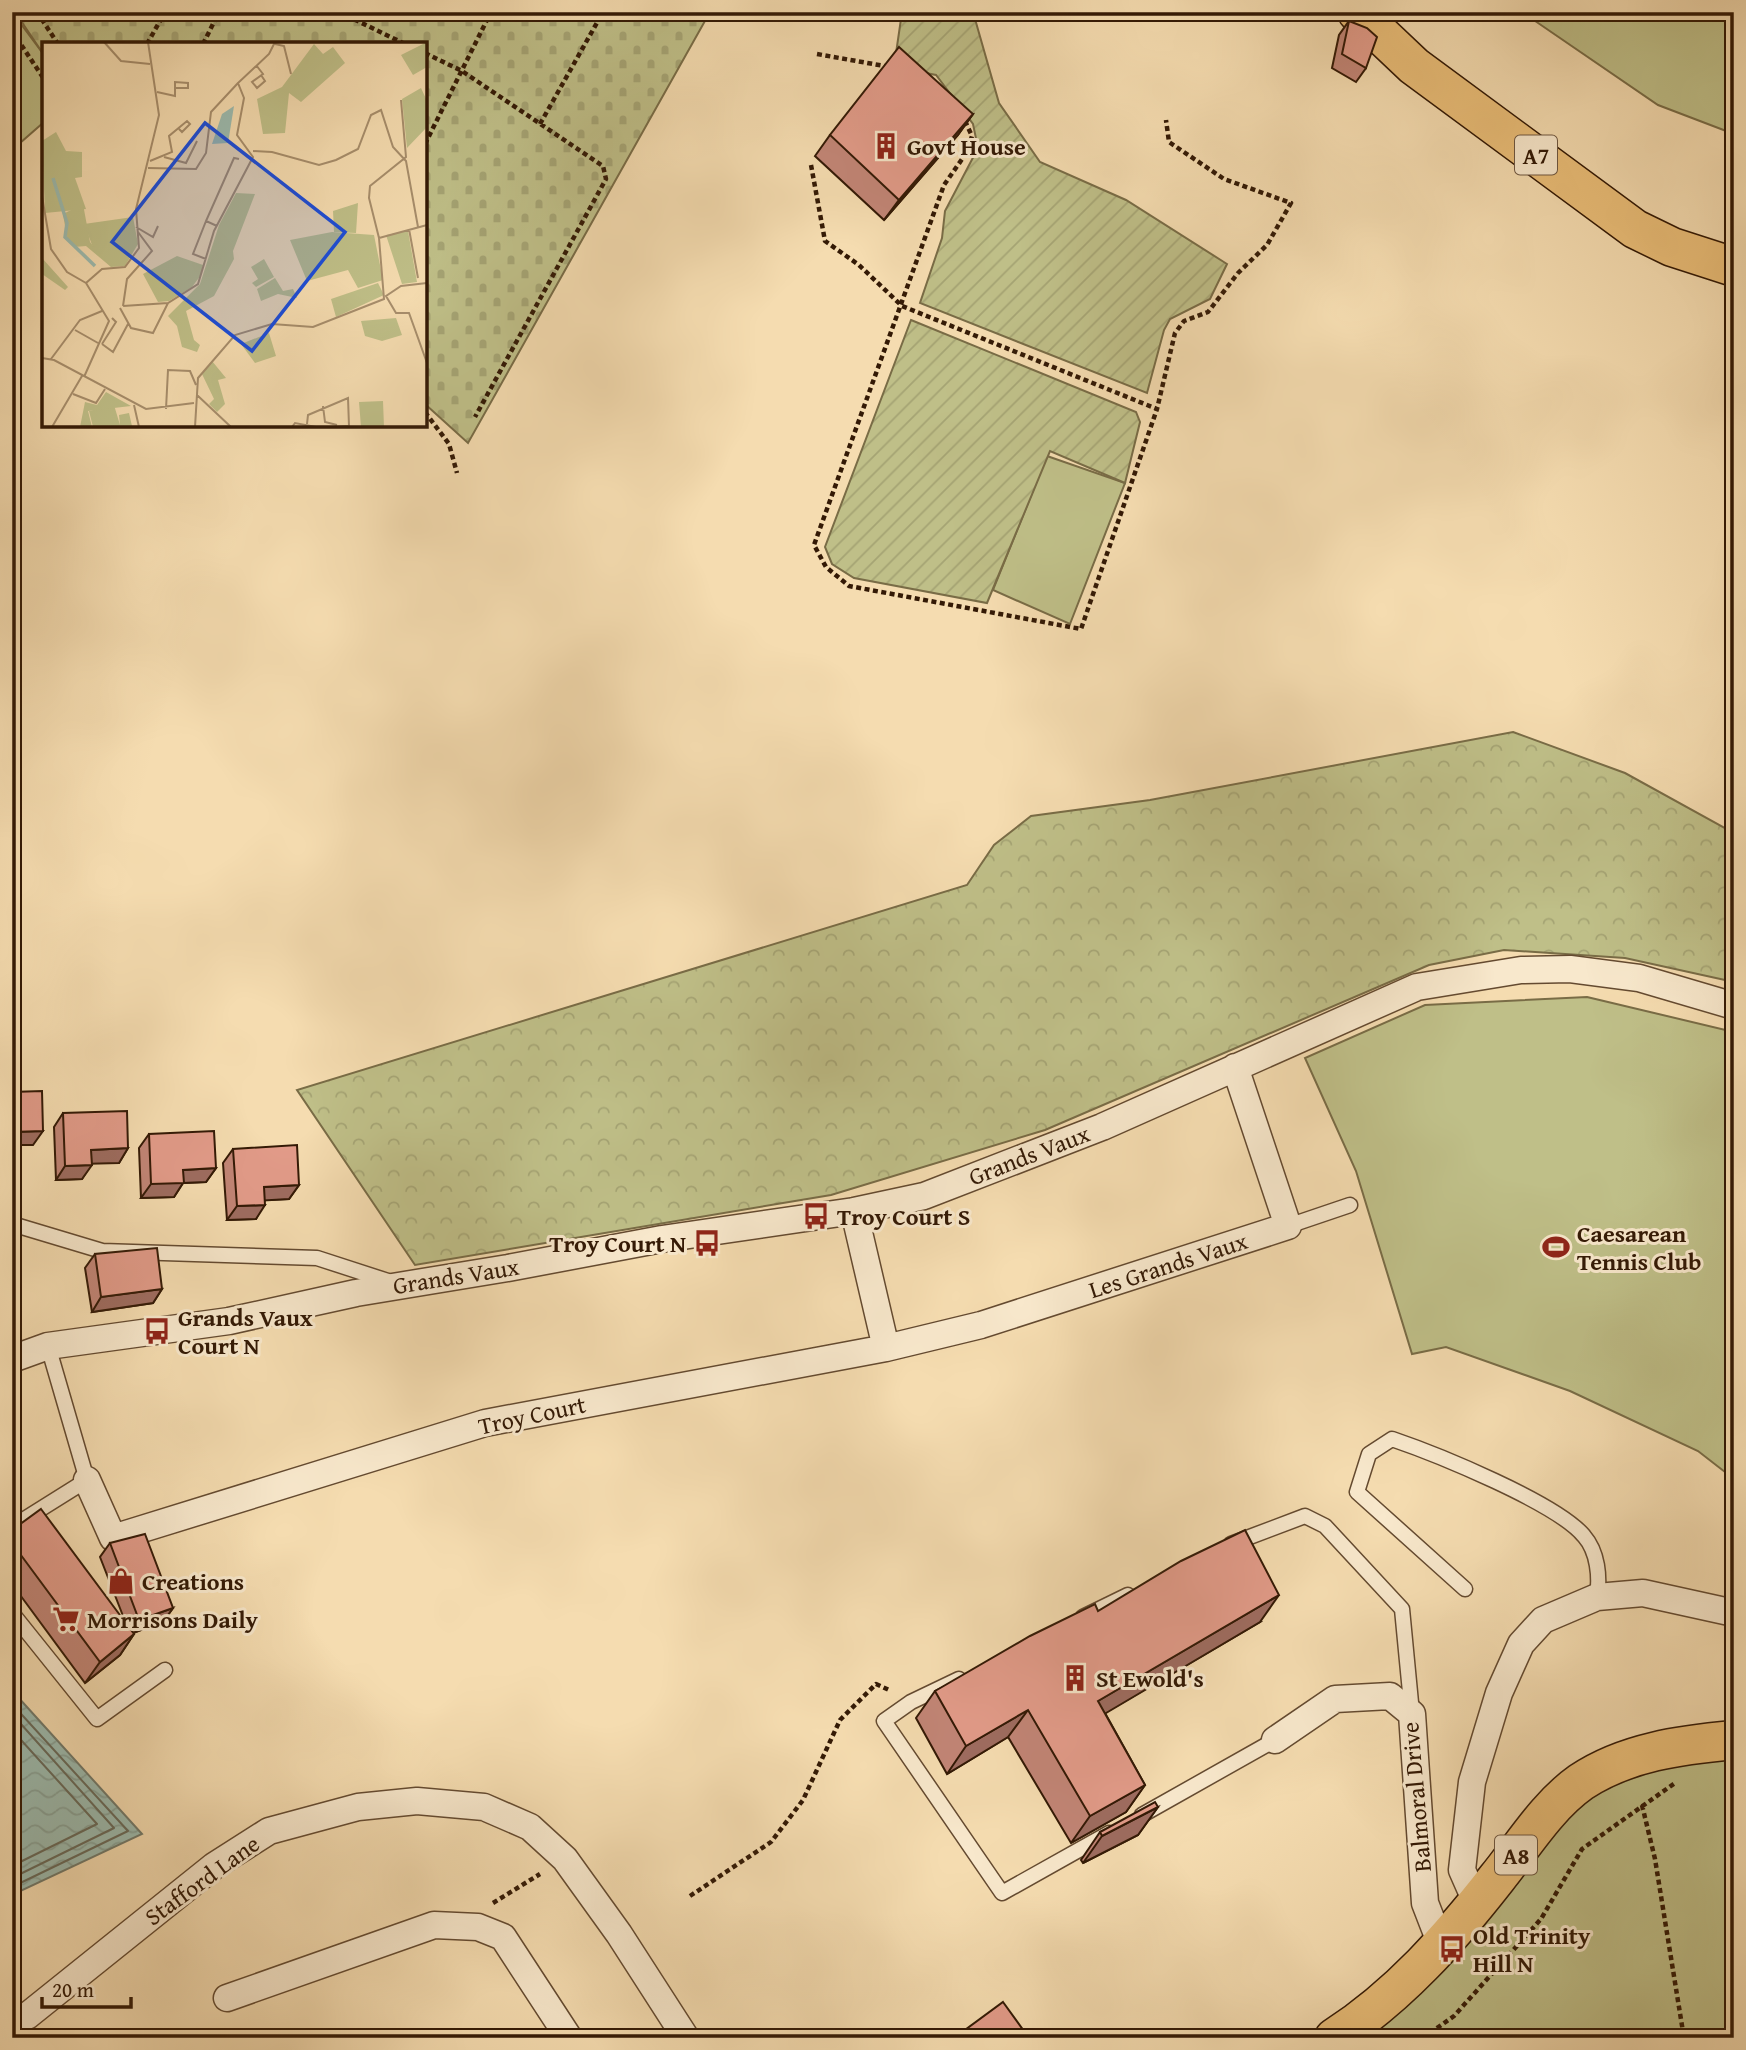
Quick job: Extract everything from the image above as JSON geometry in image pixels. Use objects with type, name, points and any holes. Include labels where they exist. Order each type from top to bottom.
[{"type":"main road","name":"A7","points":[[1357,12],[1414,66],[1635,229],[1672,247],[1734,267]]},
{"type":"main road","name":"A8","points":[[1334,2038],[1365,2018],[1442,1947],[1555,1806],[1580,1783],[1614,1764],[1677,1745],[1734,1740]]},
{"type":"street","name":"Grands Vaux","points":[[12,1359],[48,1346],[229,1321],[400,1285],[662,1239],[853,1211],[924,1196],[1028,1157],[1418,987],[1521,970],[1570,969],[1639,978],[1734,1006]]},
{"type":"street","points":[[1235,1067],[1288,1226]]},
{"type":"street","points":[[853,1211],[886,1348]]},
{"type":"street","name":"Les Grands Vaux","points":[[886,1348],[981,1325],[1288,1226]]},
{"type":"street","name":"Troy Court","points":[[87,1480],[113,1538],[485,1423],[886,1348]]},
{"type":"street","points":[[1477,1904],[1462,1870],[1472,1782],[1499,1693],[1521,1644],[1543,1620],[1597,1597],[1643,1593],[1734,1613]]},
{"type":"street","name":"Balmoral Drive","points":[[1275,1740],[1335,1699],[1390,1696],[1412,1714],[1425,1903],[1442,1947]]},
{"type":"street","name":"Stafford Lane","points":[[12,2022],[27,2015],[214,1866],[269,1831],[358,1807],[417,1801],[484,1807],[530,1827],[565,1859],[620,1934],[686,2038]]},
{"type":"street","points":[[227,1998],[434,1925],[478,1927],[503,1937],[569,2038]]},
{"type":"lane","points":[[1288,1226],[1350,1205]]},
{"type":"lane","points":[[12,1224],[103,1251],[317,1258],[400,1285]]},
{"type":"lane","points":[[12,1527],[87,1480],[48,1346]]},
{"type":"lane","points":[[1465,1589],[1357,1492],[1369,1454],[1392,1439],[1558,1512],[1586,1537],[1601,1575],[1597,1597]]},
{"type":"lane","points":[[1220,1549],[1305,1516],[1325,1526],[1402,1609],[1412,1714]]},
{"type":"lane","points":[[1072,1622],[1146,1586]]},
{"type":"lane","points":[[12,1613],[97,1719],[165,1670]]},
{"type":"lane","points":[[973,1672],[911,1702],[884,1721],[1002,1894],[1275,1740]]},
{"type":"path","points":[[37,12],[57,42]]},
{"type":"path","points":[[148,42],[165,12]]},
{"type":"path","points":[[204,42],[219,12]]},
{"type":"path","points":[[339,12],[401,42]]},
{"type":"path","points":[[427,140],[491,12]]},
{"type":"path","points":[[540,124],[603,12]]},
{"type":"path","points":[[12,31],[42,76]]},
{"type":"path","points":[[427,54],[462,71],[603,166],[606,179],[475,417]]},
{"type":"path","points":[[817,54],[894,67]]},
{"type":"path","points":[[962,116],[972,136],[967,152],[944,185],[814,545],[826,567],[849,586],[1081,629],[1157,409],[1175,333],[1184,321],[1208,312],[1238,273],[1267,245],[1291,203],[1224,179],[1169,142],[1166,120]]},
{"type":"path","points":[[811,165],[825,242],[859,264],[902,306],[1157,409]]},
{"type":"path","points":[[427,415],[449,444],[457,473]]},
{"type":"path","points":[[690,1896],[771,1842],[803,1800],[840,1720],[876,1684],[911,1702]]},
{"type":"path","points":[[1423,2038],[1454,2015],[1541,1919],[1582,1849],[1677,1782]]},
{"type":"path","points":[[1642,1805],[1654,1859],[1684,2038]]},
{"type":"path","points":[[478,1927],[493,1903],[565,1859]]},
{"type":"green space","points":[[12,12],[42,52],[42,124],[12,150]]},
{"type":"green space","points":[[15,12],[710,12],[468,443],[427,406],[427,42],[42,42],[42,52]]},
{"type":"green space","points":[[902,12],[973,12],[999,103],[1040,162],[1126,200],[1227,264],[1210,299],[1170,319],[1164,330],[1147,393],[920,303],[942,238],[945,211],[978,148],[973,124],[936,75],[894,67]]},
{"type":"green space","points":[[1522,12],[1734,12],[1734,134],[1658,105]]},
{"type":"green space","points":[[911,320],[1136,412],[1140,422],[1125,483],[1050,451],[987,603],[854,578],[832,564],[825,547]]},
{"type":"green space","points":[[1047,456],[1125,483],[1070,624],[993,590]]},
{"type":"green space","points":[[1513,732],[1625,773],[1734,833],[1734,982],[1625,958],[1504,950],[1429,965],[1045,1130],[831,1195],[415,1265],[297,1090],[967,885],[994,845],[1031,816],[1150,800]]},
{"type":"green space","name":"Caesarean Tennis Club","points":[[1587,997],[1734,1032],[1734,1479],[1698,1451],[1570,1391],[1446,1347],[1412,1354],[1356,1171],[1305,1058],[1425,1005]]},
{"type":"green space","points":[[1734,1756],[1734,2038],[1379,2038],[1375,2033],[1459,1953],[1584,1795],[1631,1771]]},
{"type":"water","points":[[17,1696],[142,1834],[12,1895],[12,1698]]},
{"type":"building","points":[[1349,21],[1367,28],[1377,37],[1366,68],[1342,54]]},
{"type":"building","name":"Govt House","points":[[899,47],[973,114],[899,200],[830,135]]},
{"type":"building","points":[[42,1091],[43,1131],[12,1132],[12,1092]]},
{"type":"building","points":[[127,1111],[128,1148],[91,1150],[92,1165],[65,1166],[63,1113]]},
{"type":"building","points":[[214,1131],[216,1168],[183,1170],[184,1183],[151,1184],[149,1134]]},
{"type":"building","points":[[297,1145],[299,1185],[264,1187],[265,1205],[237,1206],[233,1149]]},
{"type":"building","points":[[157,1248],[162,1289],[101,1297],[95,1254]]},
{"type":"building","points":[[41,1509],[134,1634],[100,1662],[12,1543],[12,1530]]},
{"type":"building","name":"St Ewold's","points":[[1245,1530],[1279,1595],[1098,1701],[1145,1785],[1090,1816],[1028,1710],[966,1746],[935,1691],[1030,1636],[1095,1604],[1098,1611],[1181,1561]]},
{"type":"building","points":[[145,1534],[173,1608],[139,1620],[110,1543]]},
{"type":"building","points":[[1155,1802],[1158,1807],[1102,1836],[1100,1832]]},
{"type":"building","points":[[1003,2002],[1029,2038],[954,2038]]},
{"type":"place","name":"Govt House","points":[[886,146]]},
{"type":"place","name":"Troy Court S","points":[[816,1216]]},
{"type":"place","name":"Troy Court N","points":[[707,1243]]},
{"type":"place","name":"Caesarean Tennis Club","points":[[1556,1247]]},
{"type":"place","name":"Grands Vaux Court N","points":[[157,1331]]},
{"type":"place","name":"Creations","points":[[121,1581]]},
{"type":"place","name":"Morrisons Daily","points":[[66,1619]]},
{"type":"place","name":"St Ewold's","points":[[1075,1678]]},
{"type":"place","name":"Old Trinity Hill N","points":[[1452,1949]]}]
